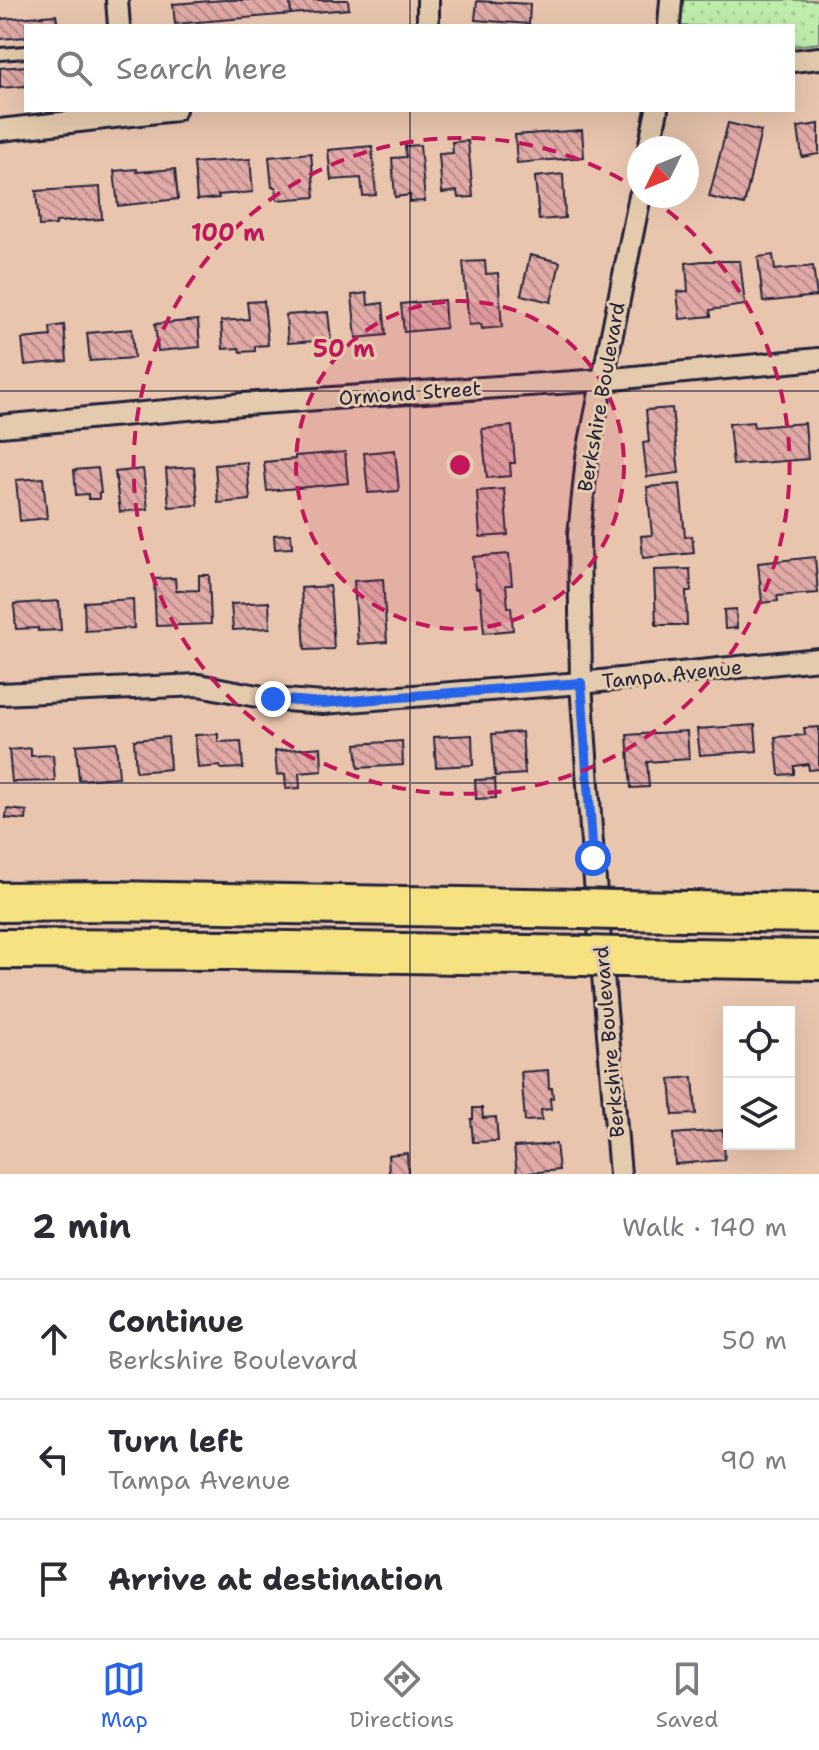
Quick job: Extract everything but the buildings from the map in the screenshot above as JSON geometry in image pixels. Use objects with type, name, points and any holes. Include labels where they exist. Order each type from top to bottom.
[{"type":"highway","points":[[0,883],[230,903]]},
{"type":"highway","points":[[0,902],[819,913]]},
{"type":"highway","points":[[0,949],[819,960]]},
{"type":"highway","points":[[0,967],[232,950]]},
{"type":"street","points":[[117,0],[119,24]]},
{"type":"street","points":[[428,0],[428,24]]},
{"type":"street","points":[[669,24],[671,0]]},
{"type":"street","points":[[795,61],[819,58]]},
{"type":"street","points":[[652,136],[657,112]]},
{"type":"street","points":[[0,130],[126,113]]},
{"type":"street","name":"Berkshire Boulevard","points":[[620,1174],[581,683],[579,575],[581,509],[587,457],[638,208]]},
{"type":"street","name":"Ormond Street","points":[[0,426],[243,404],[603,380],[819,359]]},
{"type":"street","name":"Tampa Avenue","points":[[0,694],[199,685],[282,701],[323,703],[581,683],[819,659]]},
{"type":"lane","points":[[0,54],[24,52]]},
{"type":"green space","points":[[683,0],[819,0],[819,43],[795,46],[795,24],[681,24]]},
{"type":"route","points":[[273,699],[323,703],[581,683],[593,858]]}]
